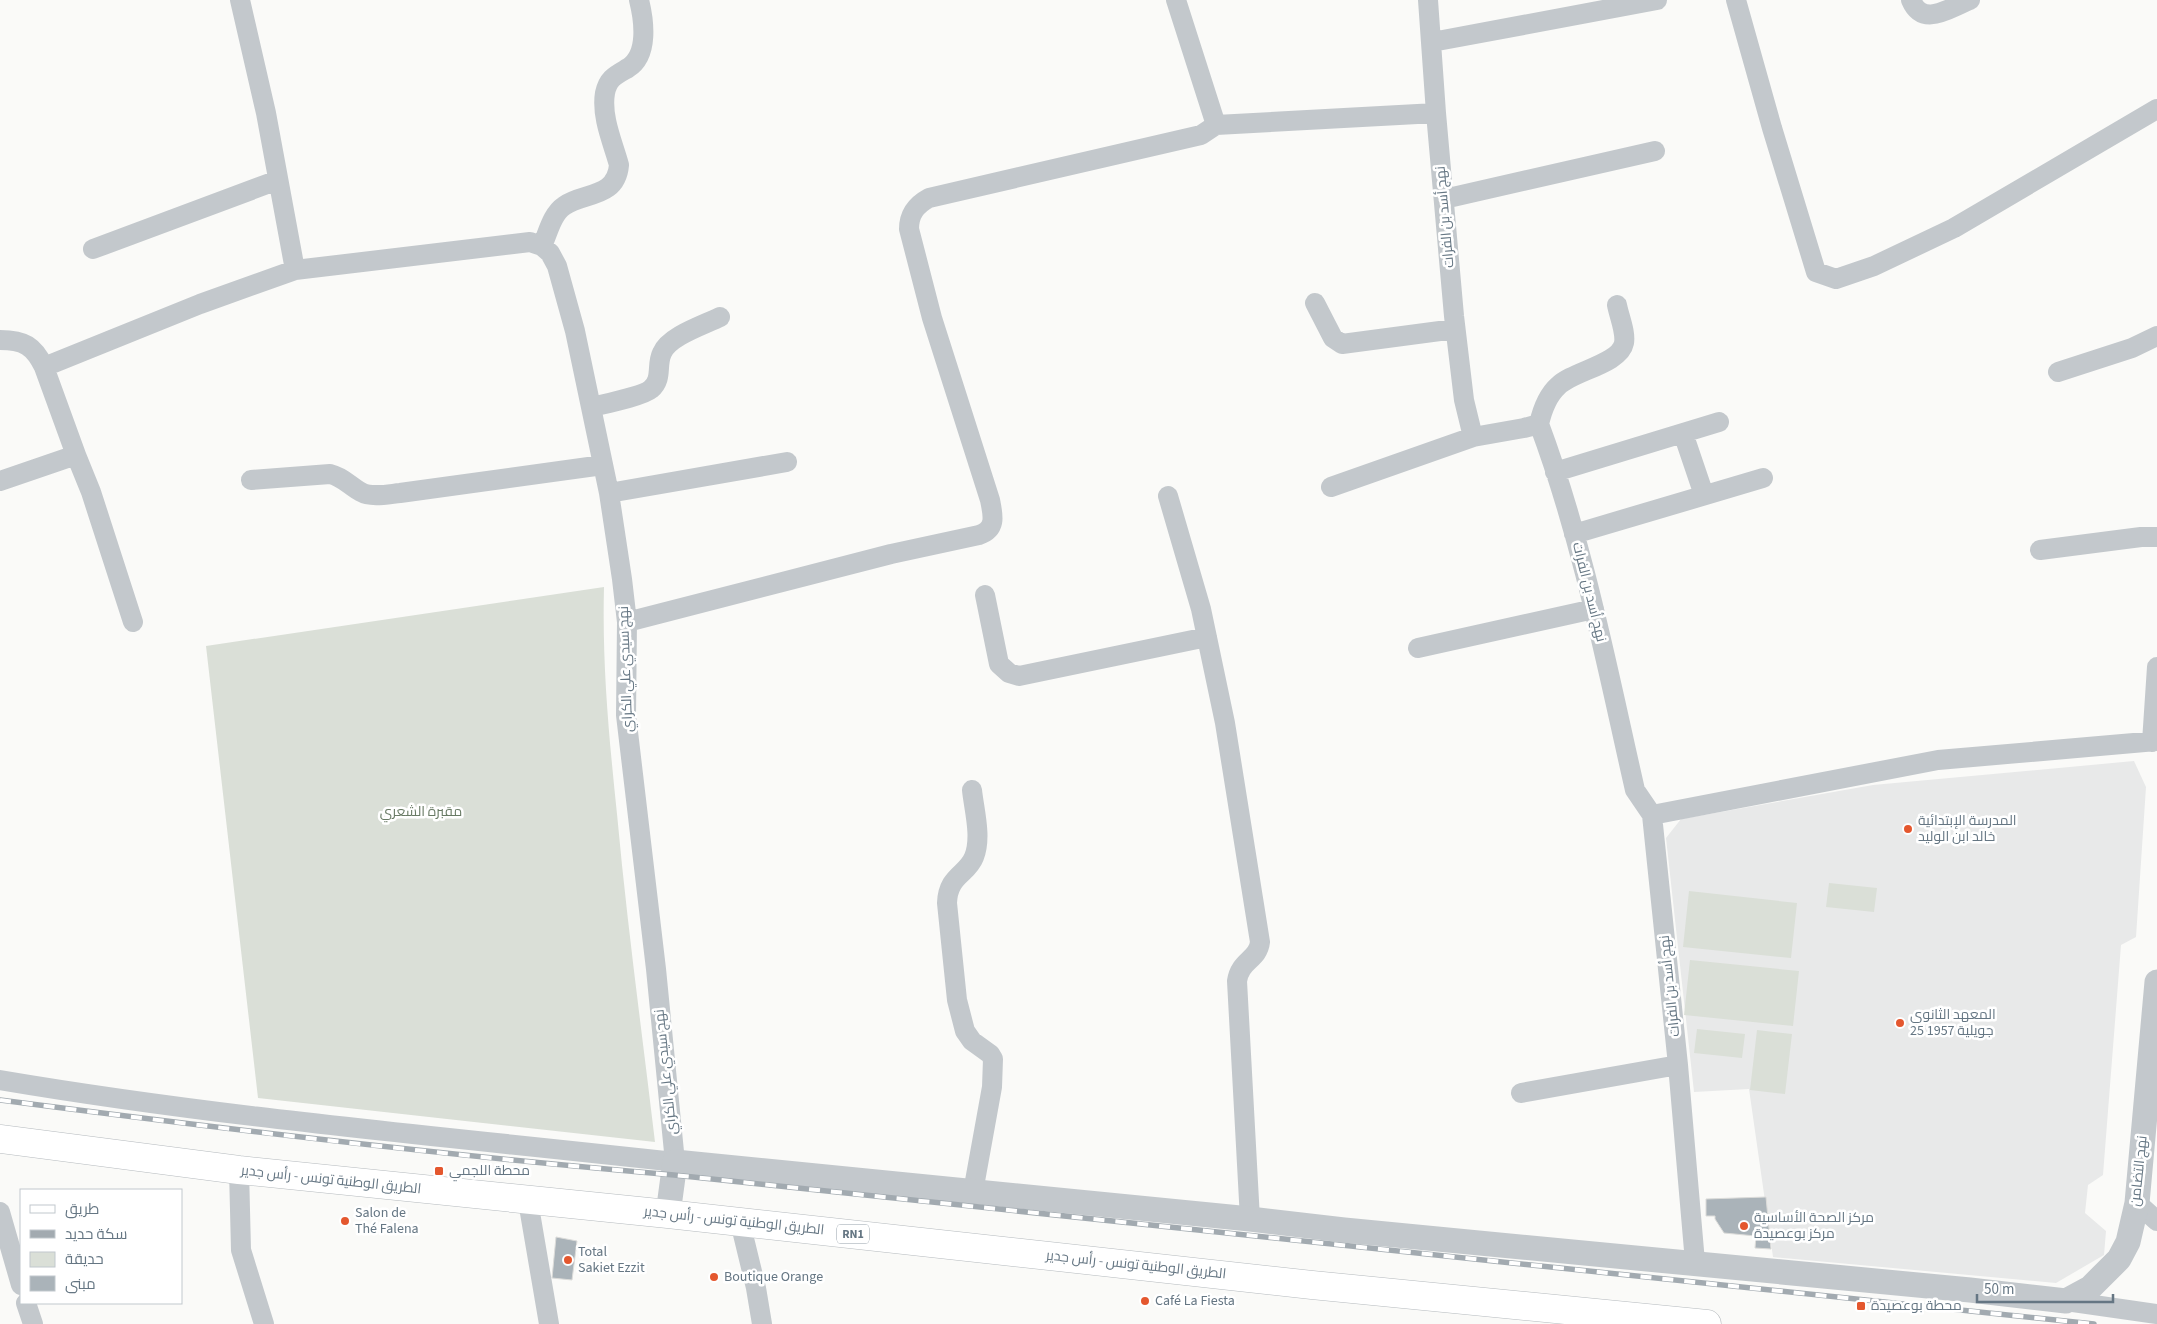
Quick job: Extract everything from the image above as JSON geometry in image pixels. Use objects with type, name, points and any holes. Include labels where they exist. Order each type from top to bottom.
[{"type":"main road","name":"الطريق الوطنية تونس - رأس جدير","points":[[0,1138],[239,1170],[668,1214],[1312,1285],[1707,1324]]},
{"type":"street","points":[[240,0],[266,113],[295,270]]},
{"type":"street","points":[[44,367],[200,304],[295,270],[530,242],[542,246],[557,212],[565,204],[602,192],[611,184],[618,170],[619,165],[606,119],[606,92],[616,73],[629,68],[640,51],[644,34],[644,18],[639,0]]},
{"type":"street","points":[[1176,0],[1216,126]]},
{"type":"street","name":"نهج أسد بن الفرات","points":[[1428,0],[1455,329],[1464,400],[1473,437]]},
{"type":"street","points":[[1432,42],[1657,0]]},
{"type":"street","points":[[1736,0],[1772,128],[1816,272],[1836,279],[1874,266],[1954,228],[2157,110]]},
{"type":"street","points":[[1911,0],[1916,10],[1923,15],[1933,15],[1970,0]]},
{"type":"street","points":[[627,622],[891,554],[987,533],[993,524],[990,500],[935,327],[915,258],[909,229],[911,215],[916,207],[929,198],[1202,135],[1216,126],[1436,113]]},
{"type":"street","points":[[1444,199],[1655,150]]},
{"type":"street","points":[[94,249],[278,180]]},
{"type":"street","name":"نهج سيدي علي الكراي","points":[[542,246],[550,253],[557,266],[575,331],[609,493],[627,622],[626,715],[656,969],[675,1162]]},
{"type":"street","points":[[1315,303],[1333,338],[1342,344],[1455,329]]},
{"type":"street","points":[[1331,488],[1473,437],[1538,424],[1542,411],[1556,387],[1564,381],[1611,359],[1622,350],[1624,341],[1617,305]]},
{"type":"street","points":[[592,407],[650,390],[657,382],[660,373],[661,356],[666,346],[675,338],[720,317]]},
{"type":"street","points":[[2058,372],[2132,348],[2157,336]]},
{"type":"street","points":[[0,340],[12,340],[36,351],[44,367],[91,492],[133,622]]},
{"type":"street","points":[[1555,472],[1719,422]]},
{"type":"street","name":"نهج أسد بن الفرات","points":[[1538,424],[1574,534],[1594,609],[1635,790],[1652,815],[1678,1065],[1695,1262]]},
{"type":"street","points":[[1683,433],[1704,495]]},
{"type":"street","points":[[0,481],[76,455]]},
{"type":"street","points":[[609,493],[787,462]]},
{"type":"street","points":[[251,480],[330,474],[338,476],[362,493],[371,495],[400,493],[602,465]]},
{"type":"street","points":[[1574,534],[1763,478]]},
{"type":"street","points":[[1168,496],[1201,609],[1225,723],[1260,942],[1258,951],[1239,970],[1237,981],[1250,1219]]},
{"type":"street","points":[[2040,550],[2141,537],[2157,537]]},
{"type":"street","points":[[985,596],[999,664],[1009,673],[1019,676],[1207,637]]},
{"type":"street","points":[[1418,648],[1594,609]]},
{"type":"street","points":[[1652,815],[1938,760],[2155,741],[2157,667]]},
{"type":"street","points":[[972,790],[977,847],[974,859],[955,878],[949,889],[947,902],[957,1000],[966,1031],[972,1041],[990,1054],[993,1059],[992,1087],[973,1192]]},
{"type":"street","name":"نهج التضامن","points":[[2066,1301],[2090,1288],[2119,1259],[2128,1242],[2136,1203],[2157,982]]},
{"type":"street","points":[[1521,1093],[1678,1065]]},
{"type":"street","points":[[0,1080],[114,1100],[248,1116],[675,1162],[1354,1231],[1695,1262],[2066,1301],[2157,1314]]},
{"type":"street","points":[[668,1214],[675,1162]]},
{"type":"street","points":[[239,1170],[241,1250],[264,1324]]},
{"type":"street","points":[[528,1201],[549,1324]]},
{"type":"street","points":[[2136,1203],[2157,1221]]},
{"type":"street","points":[[0,1212],[20,1282]]},
{"type":"street","points":[[740,1222],[756,1288],[762,1324]]},
{"type":"street","points":[[26,1304],[33,1324]]},
{"type":"shaded area","name":"المعهد الثانوي 25 جويلية 1957","points":[[2134,761],[2146,787],[2136,937],[2121,945],[2103,1175],[2088,1185],[2085,1213],[2106,1231],[2104,1255],[2056,1283],[1773,1257],[1749,1089],[1694,1092],[1666,838],[1681,819],[1873,785]]},
{"type":"green space","name":"مقبرة الشعري","points":[[604,587],[605,672],[611,757],[625,896],[655,1142],[258,1098],[206,646]]},
{"type":"green space","points":[[1829,883],[1877,888],[1874,912],[1826,907]]},
{"type":"green space","points":[[1689,891],[1797,903],[1791,958],[1683,947]]},
{"type":"green space","points":[[1690,960],[1799,971],[1793,1026],[1684,1015]]},
{"type":"green space","points":[[1697,1029],[1745,1034],[1742,1058],[1694,1053]]},
{"type":"green space","points":[[1757,1030],[1792,1034],[1785,1094],[1750,1090]]},
{"type":"building","name":"مركز الصحة الأساسية مركز بوعصيدة","points":[[1766,1197],[1771,1249],[1755,1248],[1756,1236],[1724,1233],[1715,1216],[1706,1216],[1706,1199]]},
{"type":"building","points":[[556,1237],[577,1241],[572,1280],[552,1278]]},
{"type":"railway","points":[[0,1100],[421,1151],[674,1175],[2094,1324]]},
{"type":"place","name":"المدرسة الإبتدائية خالد ابن الوليد","points":[[1908,829]]},
{"type":"place","name":"المعهد الثانوي 25 جويلية 1957","points":[[1900,1023]]},
{"type":"place","name":"محطة اللجمي","points":[[439,1171]]},
{"type":"place","name":"Salon de Thé Falena","points":[[345,1221]]},
{"type":"place","name":"مركز الصحة الأساسية مركز بوعصيدة","points":[[1744,1226]]},
{"type":"place","name":"Total Sakiet Ezzit","points":[[568,1260]]},
{"type":"place","name":"Boutique Orange","points":[[714,1277]]},
{"type":"place","name":"Café La Fiesta","points":[[1145,1301]]},
{"type":"place","name":"محطة بوعصيدة","points":[[1861,1306]]}]
